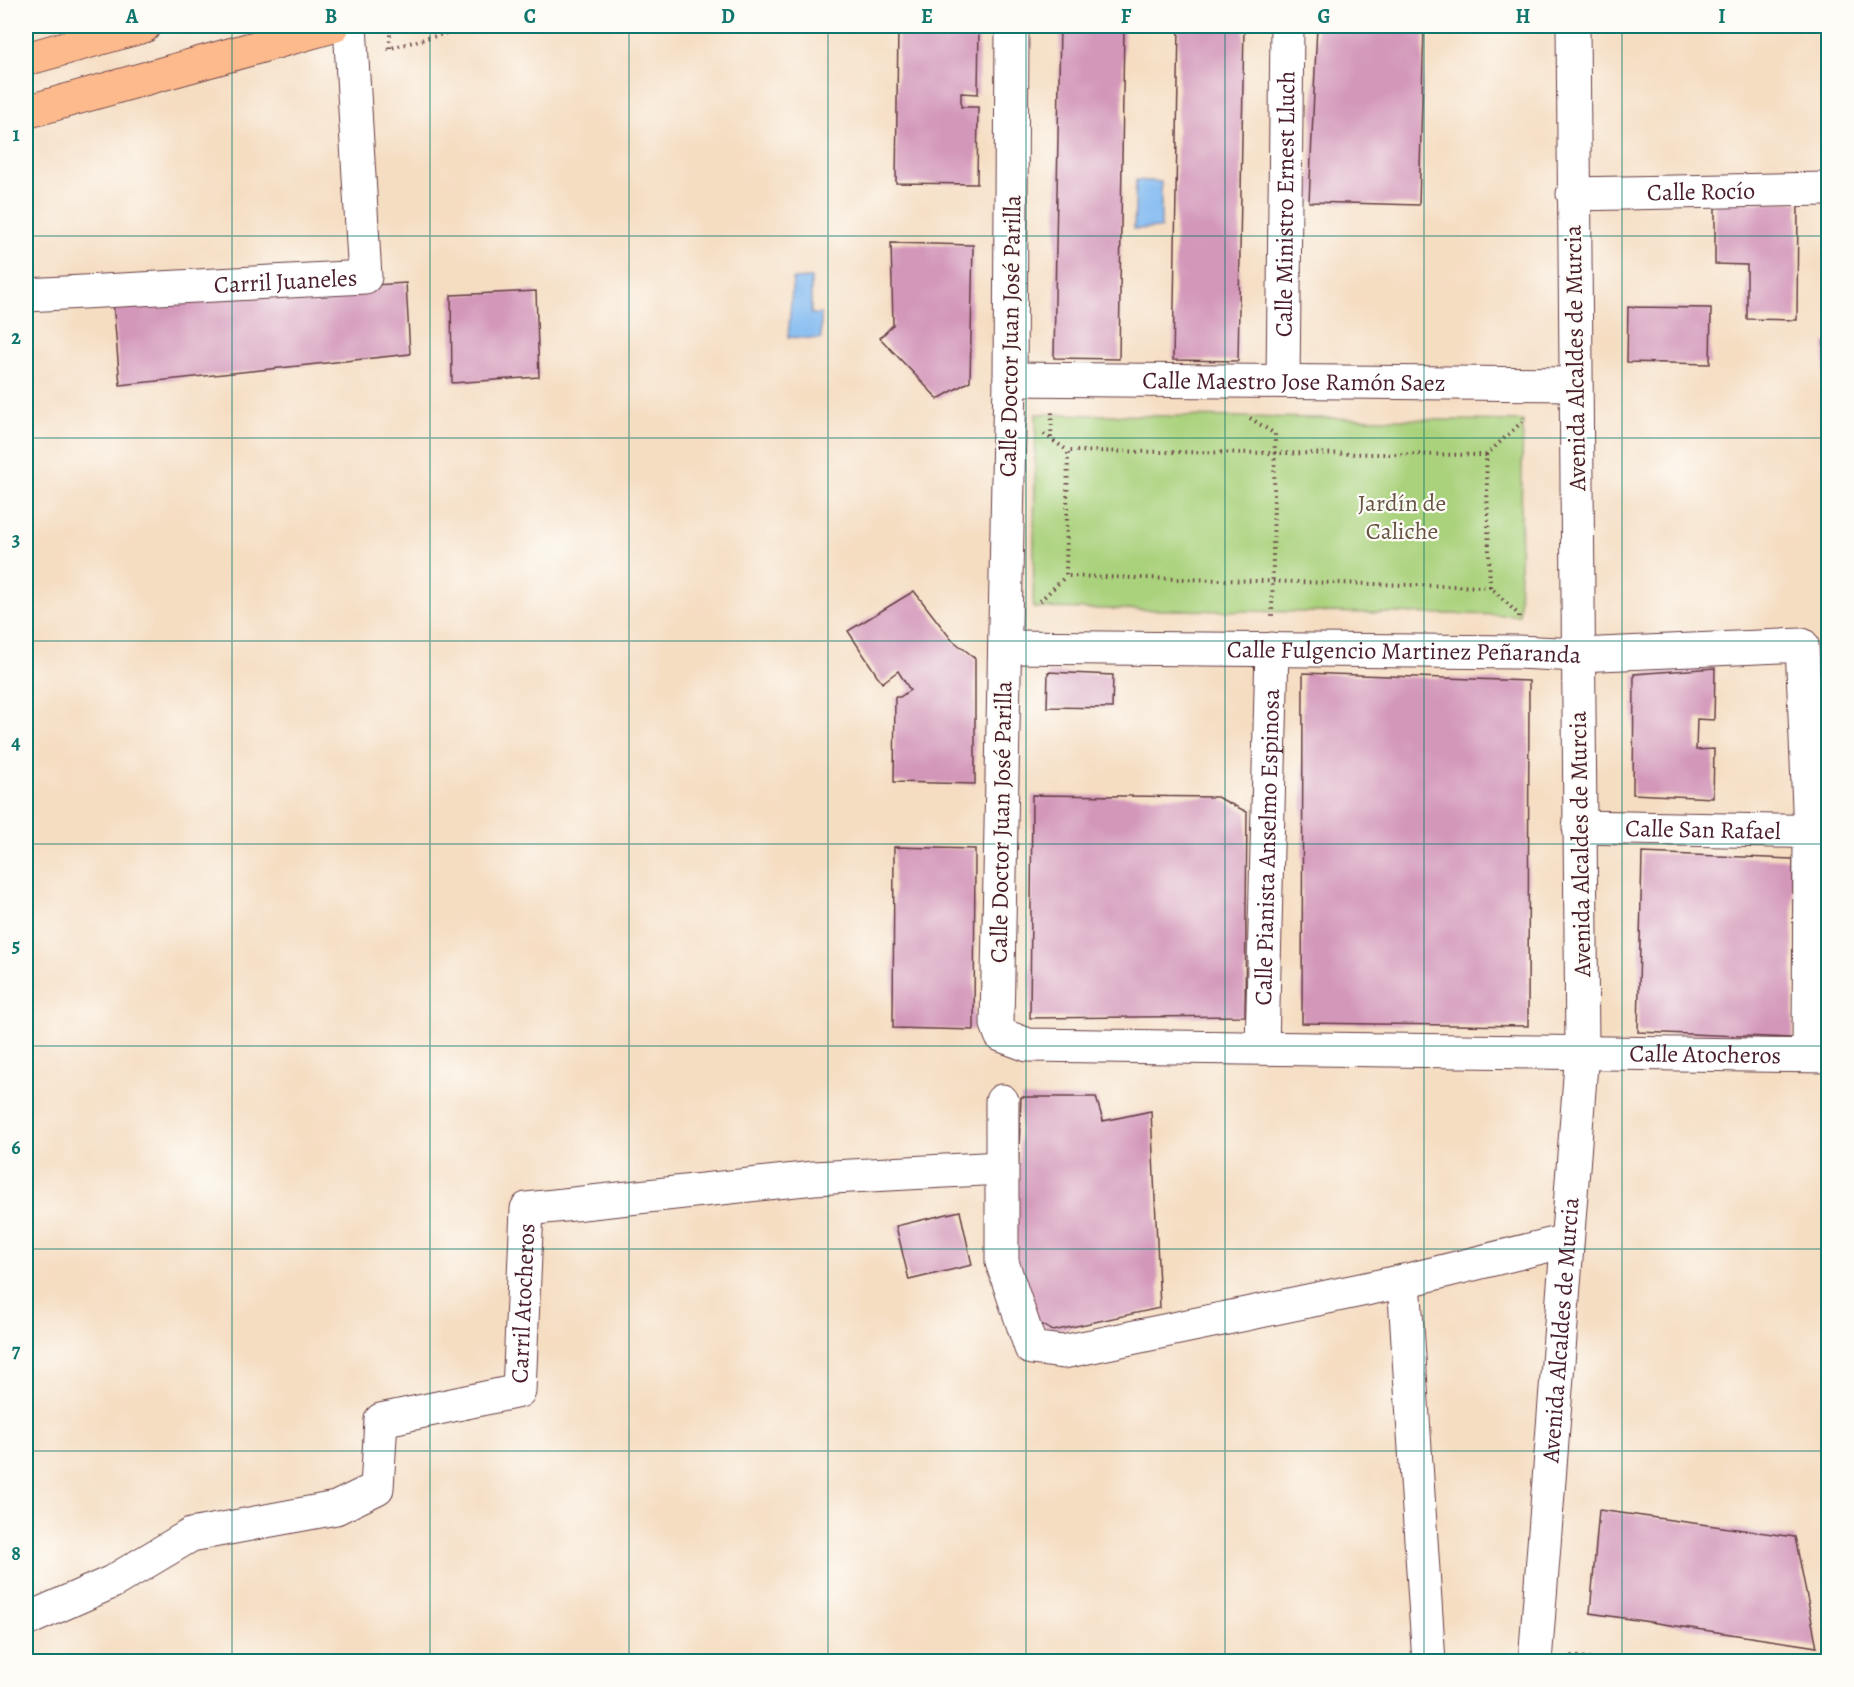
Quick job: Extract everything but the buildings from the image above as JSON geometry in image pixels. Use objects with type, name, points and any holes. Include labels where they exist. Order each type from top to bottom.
[{"type":"main road","points":[[26,59],[144,26]]},
{"type":"main road","points":[[26,112],[333,26]]},
{"type":"street","name":"Carril Juaneles","points":[[26,295],[365,277],[350,26]]},
{"type":"street","name":"Calle Doctor Juan José Parilla","points":[[1012,26],[1010,379],[998,1024],[1001,1035],[1028,1045],[1582,1051]]},
{"type":"street","name":"Calle Ministro Ernest Lluch","points":[[1283,381],[1287,26]]},
{"type":"street","name":"Avenida Alcaldes de Murcia","points":[[1535,1656],[1582,1051],[1573,26]]},
{"type":"street","name":"Calle Rocío","points":[[1573,194],[1828,189]]},
{"type":"street","name":"Calle Maestro Jose Ramón Saez","points":[[1010,379],[1575,384]]},
{"type":"street","name":"Calle Fulgencio Martinez Peñaranda","points":[[1005,646],[1518,652],[1578,655],[1802,645],[1819,832]]},
{"type":"street","name":"Calle Pianista Anselmo Espinosa","points":[[1262,1047],[1272,650]]},
{"type":"street","name":"Calle San Rafael","points":[[1579,827],[1819,832]]},
{"type":"street","points":[[1819,832],[1819,1055]]},
{"type":"street","name":"Calle Atocheros","points":[[1582,1051],[1819,1055]]},
{"type":"street","points":[[1002,1101],[1002,1262],[1031,1348],[1063,1352],[1404,1281],[1566,1241]]},
{"type":"street","name":"Carril Atocheros","points":[[26,1620],[112,1582],[190,1535],[336,1508],[377,1488],[381,1420],[519,1391],[527,1209],[814,1179],[1001,1168]]},
{"type":"street","points":[[1404,1281],[1429,1662]]},
{"type":"path","points":[[390,26],[390,48]]},
{"type":"path","points":[[1229,381],[1250,417],[1275,434],[1272,650]]},
{"type":"path","points":[[1486,455],[1490,587],[1066,576],[1068,451],[1486,455],[1523,422],[1523,384]]},
{"type":"path","points":[[1535,1656],[1615,1662]]},
{"type":"green space","name":"Jardín de Caliche","points":[[1036,414],[1523,421],[1519,615],[1033,608]]},
{"type":"water","points":[[1136,180],[1161,182],[1161,228],[1134,229]]},
{"type":"water","points":[[811,278],[811,314],[821,314],[821,339],[788,337],[793,279]]}]
